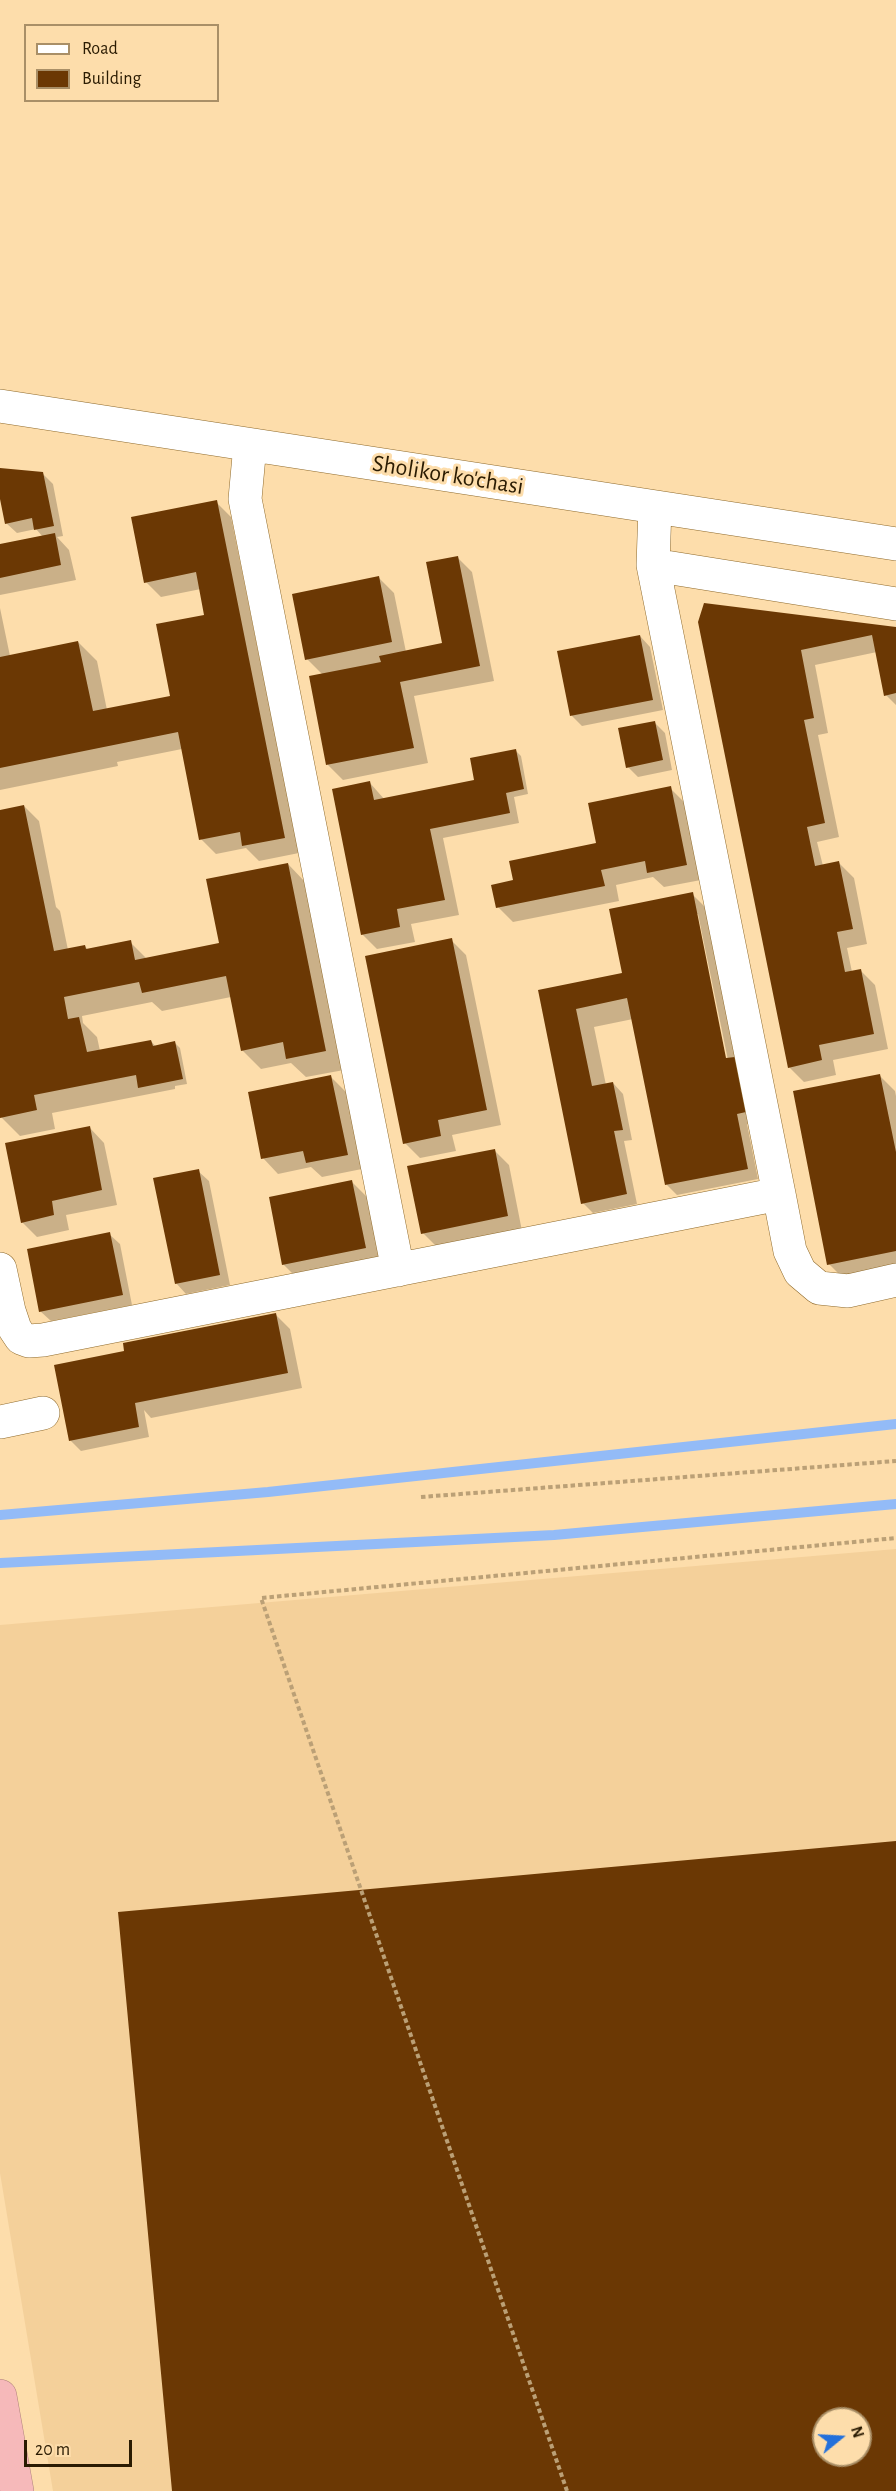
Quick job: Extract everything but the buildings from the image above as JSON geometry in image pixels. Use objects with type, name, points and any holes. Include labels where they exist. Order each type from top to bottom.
[{"type":"highway","points":[[0,2396],[17,2491]]},
{"type":"street","name":"Sholikor ko'chasi","points":[[0,406],[896,544]]},
{"type":"street","points":[[250,445],[245,499],[398,1270]]},
{"type":"street","points":[[655,507],[653,565],[790,1251],[800,1272],[819,1288],[848,1291],[896,1280]]},
{"type":"street","points":[[653,565],[896,604]]},
{"type":"street","points":[[0,1269],[15,1329],[21,1338],[29,1341],[43,1340],[778,1194]]},
{"type":"street","points":[[0,1422],[44,1413]]},
{"type":"path","points":[[421,1497],[896,1461]]},
{"type":"path","points":[[567,2491],[261,1598],[896,1538]]},
{"type":"shaded area","points":[[896,1549],[896,2491],[53,2491],[0,2173],[0,1625]]},
{"type":"waterway","points":[[0,1515],[268,1492],[896,1424]]},
{"type":"waterway","points":[[0,1563],[554,1535],[896,1504]]}]
